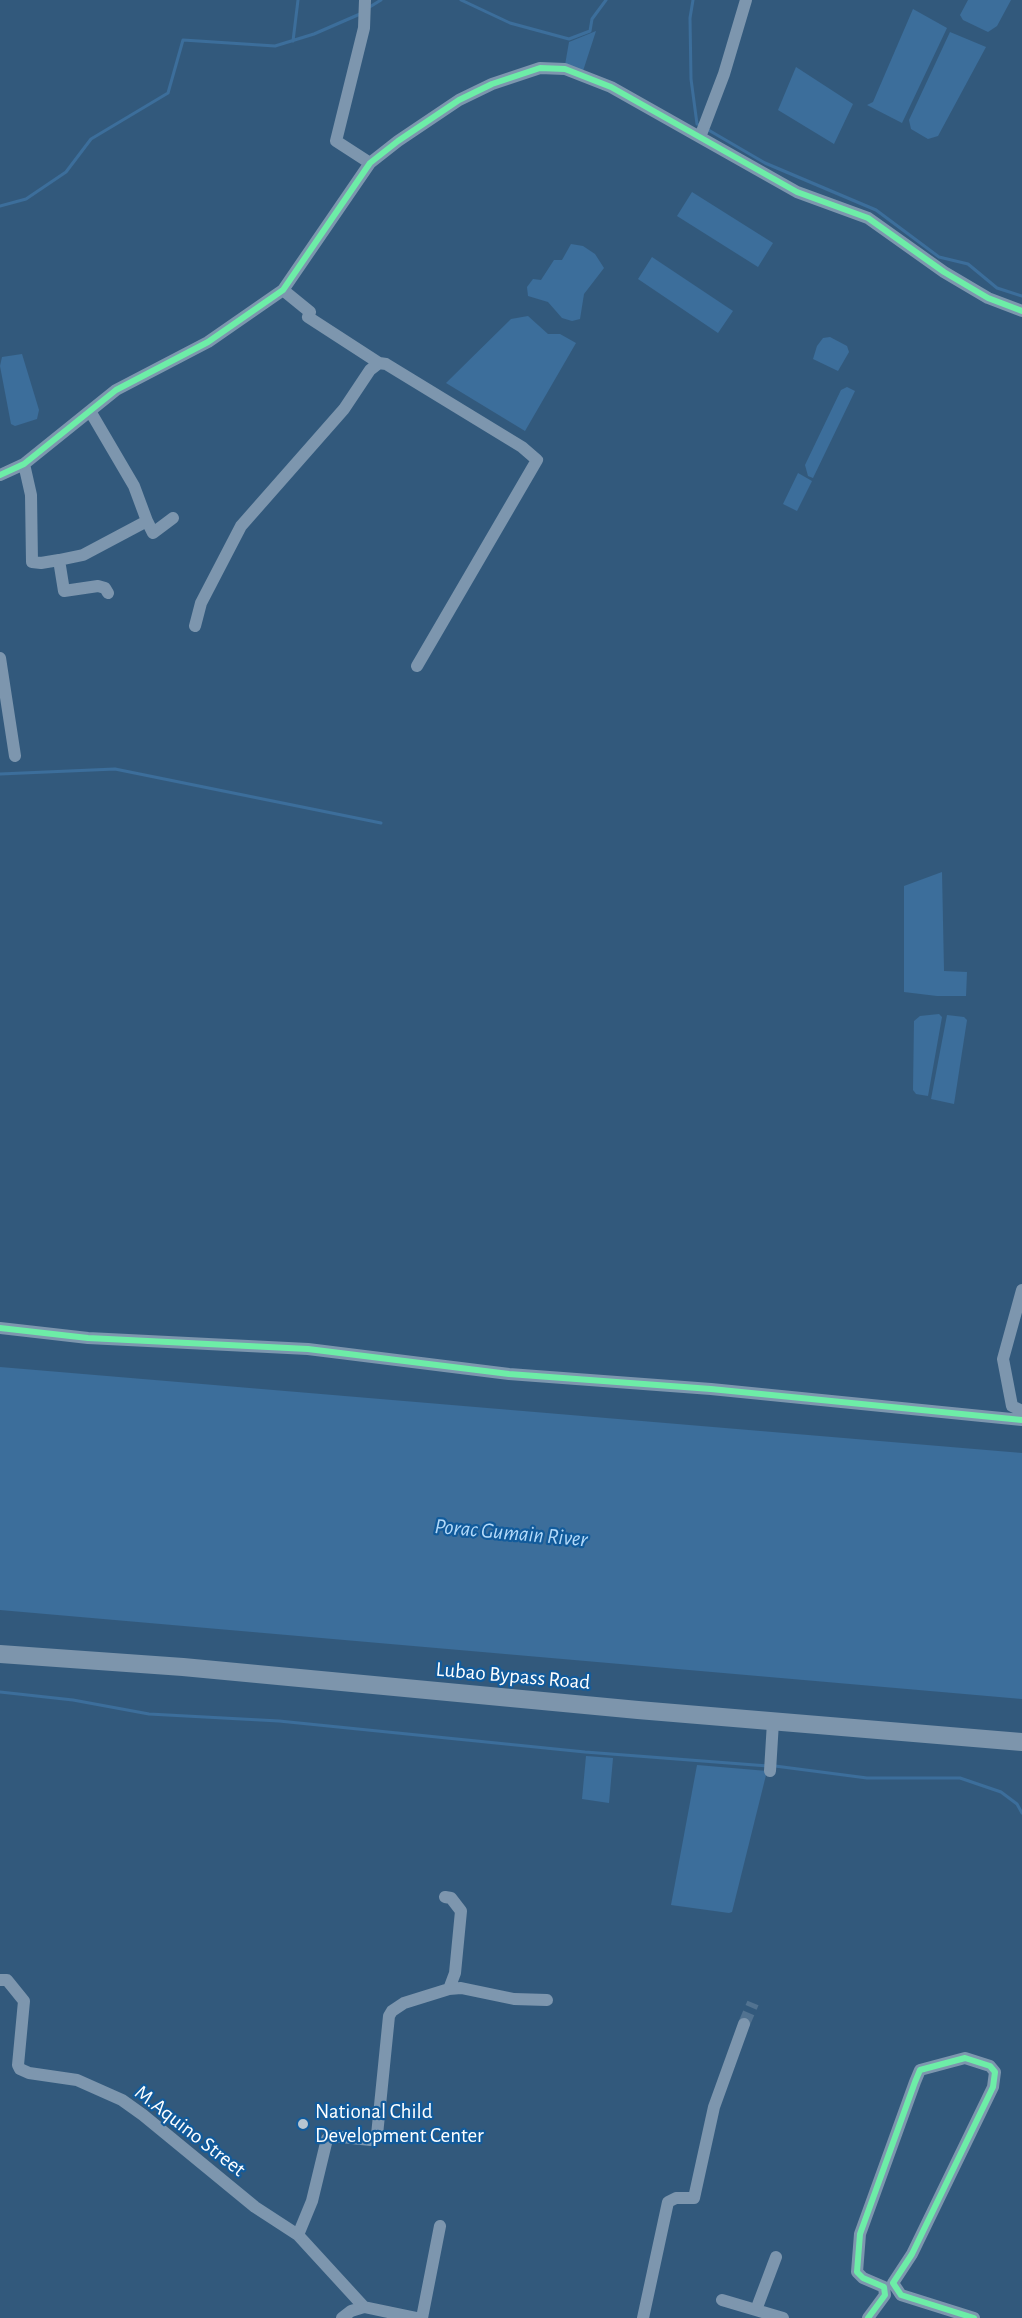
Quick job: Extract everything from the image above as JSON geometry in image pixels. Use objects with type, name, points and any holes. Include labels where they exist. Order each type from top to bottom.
[{"type":"highway","name":"Lubao Bypass Road","points":[[0,1654],[183,1667],[773,1722],[1022,1742]]},
{"type":"street","points":[[700,137],[724,74],[746,0]]},
{"type":"street","points":[[364,1],[364,28],[336,141],[370,164]]},
{"type":"street","points":[[0,475],[24,464],[116,390],[224,332],[283,290],[370,164],[398,141],[459,100],[492,84],[540,69],[565,69],[611,87],[797,192],[868,218],[944,272],[988,298],[1022,311]]},
{"type":"street","points":[[283,290],[310,312],[308,317],[379,363],[386,364],[512,441],[537,460],[417,666]]},
{"type":"street","points":[[195,626],[201,603],[243,523],[344,409],[370,370],[379,363]]},
{"type":"street","points":[[90,411],[134,486],[153,532],[173,518]]},
{"type":"street","points":[[24,464],[31,495],[30,557],[35,564],[83,555],[147,521]]},
{"type":"street","points":[[59,560],[64,591],[98,586],[105,588],[108,593]]},
{"type":"street","points":[[0,658],[15,756]]},
{"type":"street","points":[[1022,1290],[1003,1359],[1012,1406],[1022,1411]]},
{"type":"street","points":[[0,1328],[88,1338],[308,1349],[509,1374],[711,1389],[1022,1420]]},
{"type":"street","points":[[770,1767],[773,1722]]},
{"type":"street","points":[[446,1897],[451,1898],[460,1911],[455,1973],[449,1989]]},
{"type":"street","name":"M.Aquino Street","points":[[0,1980],[7,1980],[24,2001],[18,2065],[20,2069],[29,2073],[77,2080],[122,2100],[255,2207],[298,2235],[363,2307]]},
{"type":"street","points":[[298,2235],[312,2201],[327,2139],[332,2136],[371,2140],[378,2135],[389,2016],[392,2011],[404,2003],[449,1989],[461,1988],[514,1999],[547,2000]]},
{"type":"street","points":[[644,2318],[668,2202],[676,2198],[694,2198],[714,2107],[744,2024]]},
{"type":"street","points":[[868,2318],[890,2290],[912,2254],[993,2087],[995,2072],[990,2066],[957,2058],[920,2070],[860,2234],[857,2272],[863,2278],[884,2287],[890,2290],[901,2295],[974,2318]]},
{"type":"street","points":[[422,2318],[440,2226]]},
{"type":"street","points":[[756,2310],[776,2257]]},
{"type":"street","points":[[722,2300],[783,2318]]},
{"type":"street","points":[[342,2318],[351,2311],[363,2307],[417,2318]]},
{"type":"water","points":[[968,0],[1011,0],[997,26],[988,32],[963,20],[960,15]]},
{"type":"water","points":[[913,9],[947,28],[902,123],[867,105],[873,102]]},
{"type":"water","points":[[596,31],[583,71],[565,65],[569,42]]},
{"type":"water","points":[[950,32],[986,47],[938,136],[928,139],[911,129],[909,120]]},
{"type":"water","points":[[796,67],[853,104],[834,144],[778,110]]},
{"type":"water","points":[[692,192],[773,243],[758,267],[677,216]]},
{"type":"water","points":[[571,244],[583,246],[595,254],[604,268],[584,294],[580,319],[572,321],[562,318],[548,302],[528,296],[527,287],[533,279],[541,280],[554,260],[562,260]]},
{"type":"water","points":[[652,257],[733,311],[718,333],[638,279]]},
{"type":"water","points":[[528,316],[548,334],[560,334],[576,343],[525,431],[446,383],[511,319]]},
{"type":"water","points":[[830,337],[847,346],[849,352],[838,371],[813,359],[817,346],[823,338]]},
{"type":"water","points":[[22,354],[39,410],[37,419],[15,426],[11,424],[0,366],[2,357]]},
{"type":"water","points":[[847,387],[855,391],[813,478],[808,476],[805,465],[841,390]]},
{"type":"water","points":[[798,473],[812,481],[797,511],[783,504]]},
{"type":"water","points":[[942,872],[944,971],[967,972],[966,996],[937,996],[904,992],[904,886]]},
{"type":"water","points":[[939,1014],[942,1017],[928,1096],[916,1094],[913,1090],[914,1021],[920,1016]]},
{"type":"water","points":[[947,1015],[964,1017],[967,1020],[954,1104],[931,1099]]},
{"type":"water","name":"Porac Gumain River","points":[[0,1367],[1022,1453],[1022,1699],[0,1610]]},
{"type":"water","points":[[586,1756],[613,1758],[609,1803],[582,1799]]},
{"type":"water","points":[[697,1765],[767,1771],[732,1912],[729,1913],[671,1905]]},
{"type":"waterway","points":[[293,41],[298,0]]},
{"type":"waterway","points":[[368,8],[381,0]]},
{"type":"waterway","points":[[461,0],[510,23],[569,39],[590,31],[592,19],[606,0]]},
{"type":"waterway","points":[[693,0],[690,18],[691,79],[697,124],[700,125]]},
{"type":"waterway","points":[[0,206],[26,199],[66,172],[91,139],[168,93],[183,40],[275,46],[314,34],[360,14]]},
{"type":"waterway","points":[[705,128],[765,163],[876,210],[939,257],[968,264],[997,288],[1022,296]]},
{"type":"waterway","points":[[0,774],[115,769],[381,823]]},
{"type":"waterway","points":[[0,1692],[73,1700],[149,1714],[279,1721],[585,1752],[768,1766]]},
{"type":"waterway","points":[[775,1766],[867,1778],[960,1778],[1001,1792],[1017,1804],[1022,1813]]},
{"type":"tunnel","points":[[744,2024],[753,2003]]},
{"type":"cycle path","points":[[0,475],[24,464],[116,390],[208,342],[283,290],[370,163],[398,141],[459,100],[492,84],[540,68],[565,69],[611,87],[797,192],[868,218],[944,272],[988,298],[1022,311]]},
{"type":"cycle path","points":[[0,1328],[88,1338],[308,1349],[509,1374],[711,1389],[1022,1420]]},
{"type":"cycle path","points":[[868,2318],[885,2295],[884,2287],[863,2278],[857,2272],[860,2234],[915,2082],[920,2070],[965,2058],[990,2066],[995,2072],[993,2087],[912,2254],[893,2283],[901,2295],[974,2318]]},
{"type":"place","name":"National Child Development Center","points":[[303,2124]]}]
